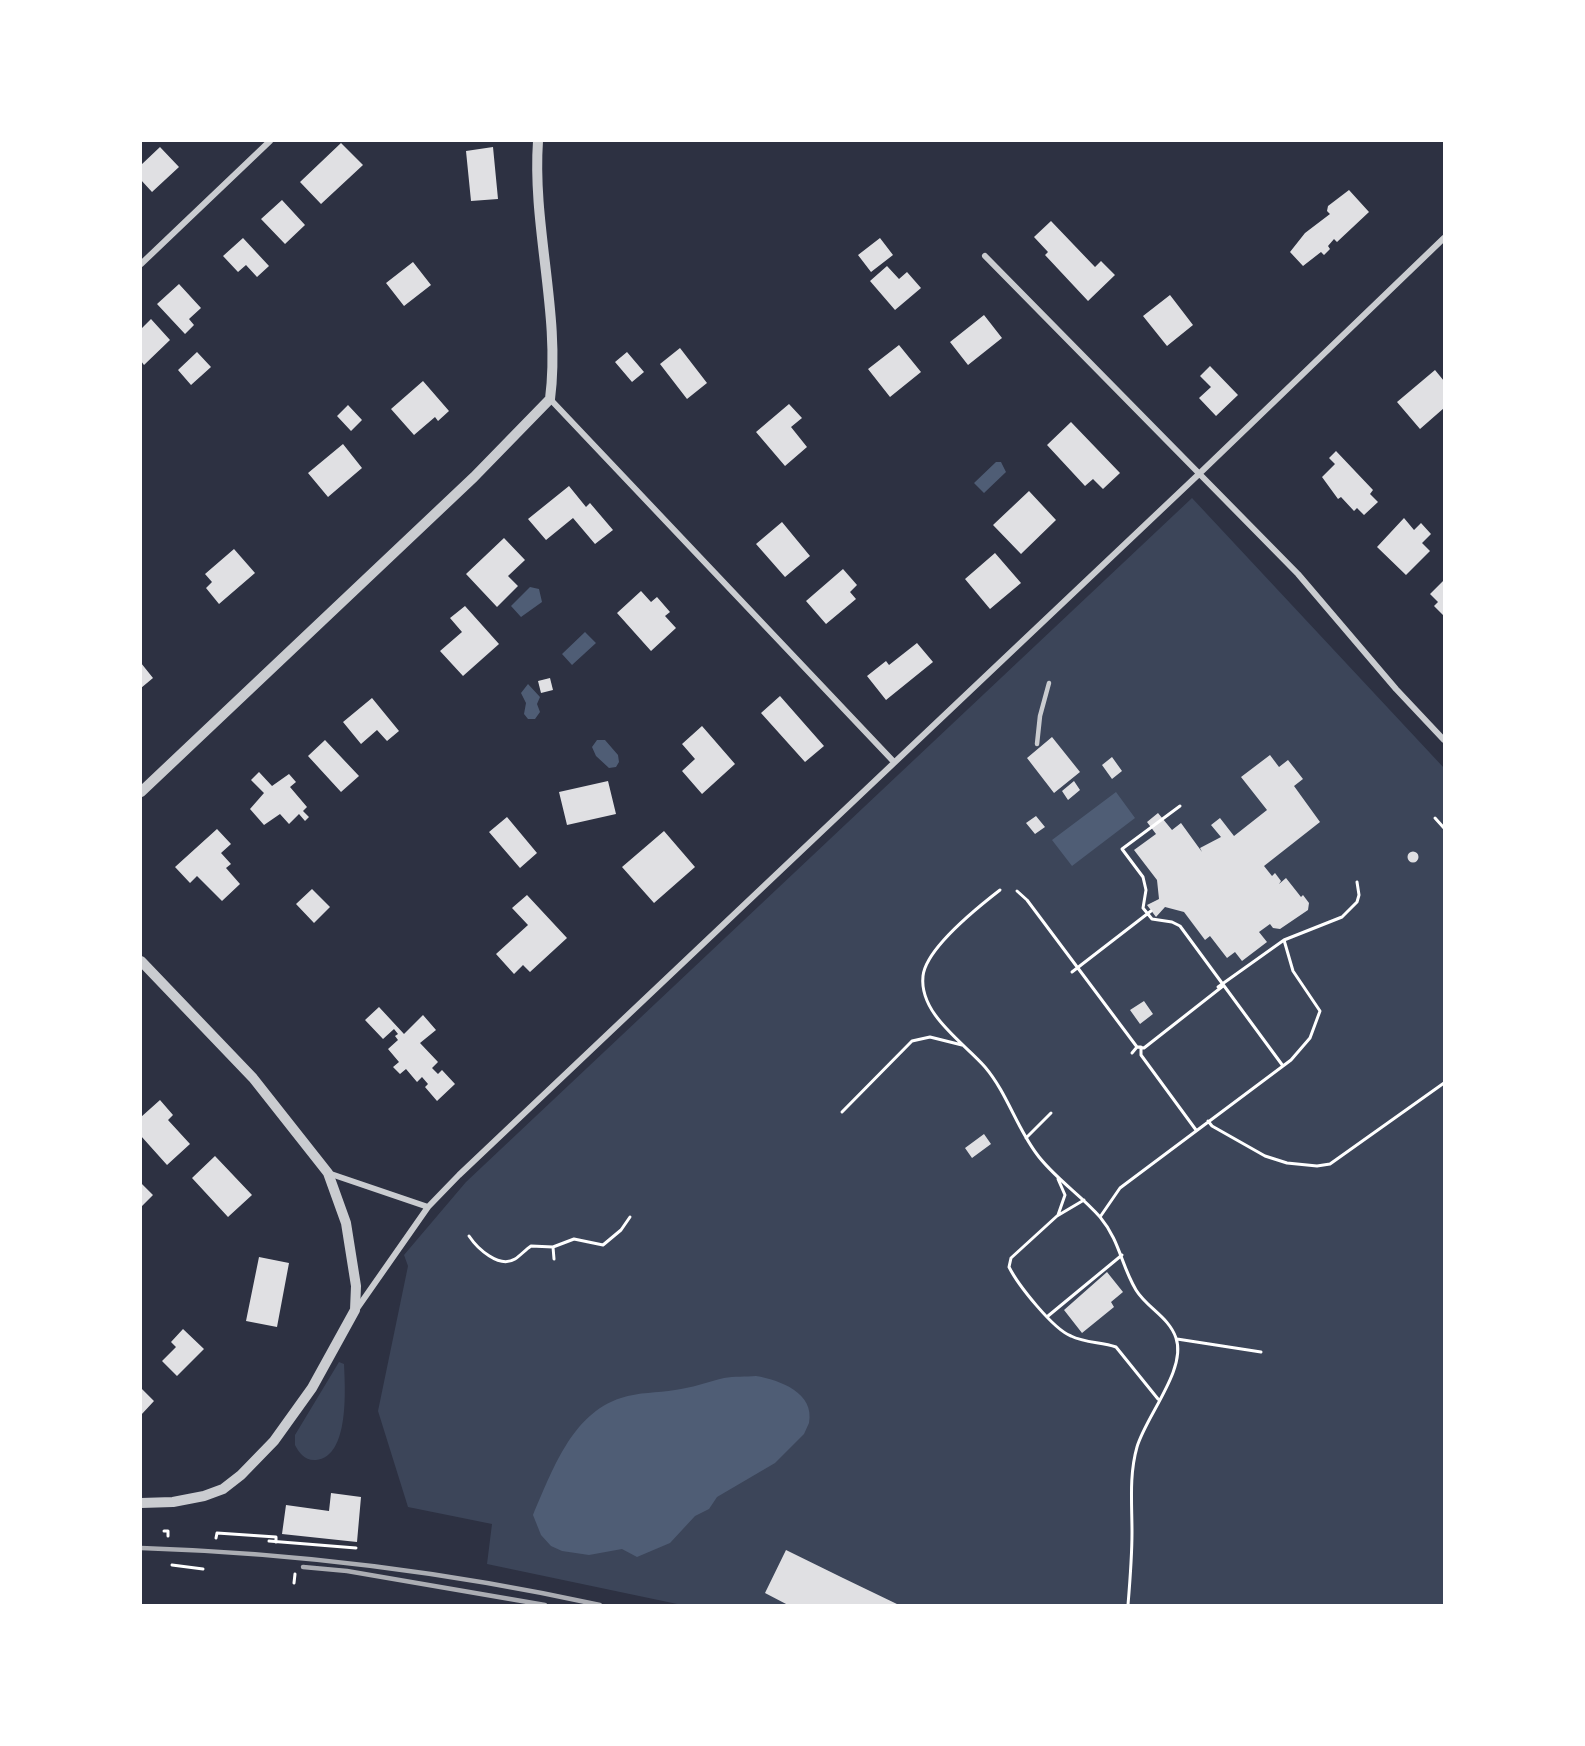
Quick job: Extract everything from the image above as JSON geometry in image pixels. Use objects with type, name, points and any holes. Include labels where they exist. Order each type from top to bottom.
[{"type":"street","points":[[141,264],[270,141]]},
{"type":"street","points":[[141,792],[474,477],[550,399],[553,351],[539,225],[538,141]]},
{"type":"street","points":[[141,1503],[173,1502],[204,1496],[223,1489],[241,1475],[274,1441],[312,1388],[356,1310],[428,1207],[1444,238]]},
{"type":"street","points":[[985,255],[1298,574],[1444,740]]},
{"type":"street","points":[[550,399],[894,762]]},
{"type":"street","points":[[141,962],[253,1078],[328,1173],[346,1223],[355,1275],[356,1310]]},
{"type":"street","points":[[328,1173],[428,1207]]},
{"type":"lane","points":[[1037,744],[1040,716],[1049,683]]},
{"type":"path","points":[[1180,806],[1122,849],[1143,877],[1146,890],[1143,908],[1152,919],[1172,922],[1180,926],[1283,1066]]},
{"type":"path","points":[[1435,818],[1444,828]]},
{"type":"path","points":[[1132,1053],[1284,940],[1342,917],[1357,903],[1359,896],[1357,882]]},
{"type":"path","points":[[1000,890],[936,949],[923,974],[923,991],[932,1010],[1002,1090],[1026,1138],[1058,1177],[1100,1217],[1118,1242],[1136,1290],[1150,1307],[1167,1321],[1177,1339],[1175,1369],[1137,1446],[1131,1474],[1132,1534],[1128,1605]]},
{"type":"path","points":[[1017,891],[1027,900],[1139,1047],[1141,1055],[1196,1130]]},
{"type":"path","points":[[1072,972],[1149,913]]},
{"type":"path","points":[[1100,1217],[1120,1188],[1283,1066],[1310,1038],[1320,1011],[1293,971],[1284,940]]},
{"type":"path","points":[[1218,987],[1223,985]]},
{"type":"path","points":[[842,1112],[912,1041],[930,1037],[962,1045]]},
{"type":"path","points":[[1208,1121],[1212,1126],[1265,1156],[1295,1164],[1323,1165],[1340,1159],[1444,1083]]},
{"type":"path","points":[[1026,1138],[1051,1113]]},
{"type":"path","points":[[1057,1216],[1065,1195],[1058,1177]]},
{"type":"path","points":[[1084,1200],[1057,1216],[1011,1258],[1009,1267],[1048,1316],[1068,1335],[1111,1345],[1122,1351],[1152,1394],[1159,1399]]},
{"type":"path","points":[[469,1236],[477,1248],[506,1261],[514,1259],[531,1246],[553,1247],[574,1239],[603,1245],[621,1230],[630,1217]]},
{"type":"path","points":[[553,1247],[554,1259]]},
{"type":"path","points":[[1048,1316],[1122,1255]]},
{"type":"path","points":[[1177,1339],[1261,1352]]},
{"type":"path","points":[[164,1531],[168,1531],[168,1536]]},
{"type":"path","points":[[216,1538],[217,1533],[276,1537],[276,1542]]},
{"type":"path","points":[[269,1542],[357,1548]]},
{"type":"path","points":[[172,1565],[203,1569]]},
{"type":"path","points":[[294,1584],[295,1574]]},
{"type":"shaded area","points":[[996,462],[1001,462],[1006,472],[984,493],[974,483]]},
{"type":"shaded area","points":[[1192,498],[1444,768],[1444,1605],[682,1605],[487,1564],[492,1524],[408,1507],[378,1411],[408,1266],[404,1255],[466,1182]]},
{"type":"shaded area","points":[[530,587],[539,589],[542,602],[521,617],[511,606]]},
{"type":"shaded area","points":[[585,632],[596,643],[572,665],[562,654]]},
{"type":"shaded area","points":[[528,684],[540,697],[537,704],[540,712],[535,719],[528,719],[524,714],[526,703],[521,693]]},
{"type":"shaded area","points":[[597,740],[605,740],[618,755],[619,762],[616,767],[609,768],[596,756],[592,747]]},
{"type":"shaded area","points":[[1116,792],[1135,818],[1072,866],[1052,840]]},
{"type":"shaded area","points":[[339,1362],[344,1364],[345,1388],[340,1434],[335,1447],[327,1456],[316,1460],[309,1459],[303,1456],[295,1445],[295,1435]]},
{"type":"shaded area","points":[[756,1376],[785,1385],[801,1396],[807,1404],[809,1413],[809,1423],[804,1434],[775,1463],[717,1497],[709,1509],[695,1516],[670,1543],[637,1557],[622,1549],[589,1555],[562,1551],[551,1546],[541,1535],[533,1515],[565,1446],[589,1417],[604,1406],[621,1398],[681,1389],[728,1377]]},
{"type":"building","points":[[341,143],[363,165],[321,204],[300,182]]},
{"type":"building","points":[[160,147],[179,167],[152,192],[141,180],[141,165]]},
{"type":"building","points":[[493,147],[498,199],[471,201],[466,151]]},
{"type":"building","points":[[1349,190],[1369,212],[1337,242],[1334,239],[1328,246],[1330,249],[1324,255],[1321,252],[1303,266],[1290,252],[1305,233],[1330,214],[1327,211],[1328,206]]},
{"type":"building","points":[[282,200],[305,225],[285,244],[261,219]]},
{"type":"building","points":[[1051,221],[1095,267],[1101,261],[1115,275],[1088,301],[1045,255],[1048,252],[1034,237]]},
{"type":"building","points":[[243,238],[269,266],[257,277],[246,265],[238,272],[223,256]]},
{"type":"building","points":[[880,238],[893,255],[871,272],[858,255]]},
{"type":"building","points":[[413,262],[431,285],[404,306],[386,283]]},
{"type":"building","points":[[887,266],[899,279],[907,272],[921,288],[895,310],[870,281]]},
{"type":"building","points":[[179,284],[201,308],[189,319],[194,325],[185,334],[157,304]]},
{"type":"building","points":[[1170,295],[1193,325],[1167,346],[1143,316]]},
{"type":"building","points":[[984,315],[1002,338],[968,365],[950,342]]},
{"type":"building","points":[[151,319],[170,340],[144,365],[141,361],[141,329]]},
{"type":"building","points":[[899,345],[921,372],[890,397],[868,369]]},
{"type":"building","points":[[680,348],[707,383],[687,399],[660,364]]},
{"type":"building","points":[[197,352],[211,367],[191,385],[178,370]]},
{"type":"building","points":[[627,352],[644,372],[632,382],[615,362]]},
{"type":"building","points":[[1210,366],[1238,395],[1216,416],[1199,398],[1211,387],[1200,376]]},
{"type":"building","points":[[1435,370],[1444,381],[1444,408],[1420,429],[1397,402]]},
{"type":"building","points":[[423,381],[449,411],[438,421],[435,417],[414,435],[391,409]]},
{"type":"building","points":[[789,404],[802,418],[791,427],[807,447],[785,466],[756,432]]},
{"type":"building","points":[[348,405],[362,420],[351,431],[337,416]]},
{"type":"building","points":[[1071,422],[1120,473],[1103,489],[1093,479],[1085,486],[1047,445]]},
{"type":"building","points":[[343,444],[362,468],[328,497],[308,473]]},
{"type":"building","points":[[1336,451],[1373,490],[1370,494],[1378,502],[1364,515],[1357,508],[1354,511],[1341,497],[1338,499],[1322,477],[1335,464],[1329,458]]},
{"type":"building","points":[[569,486],[586,507],[590,503],[613,530],[595,544],[573,518],[546,540],[528,519]]},
{"type":"building","points":[[1029,491],[1056,520],[1021,554],[993,525]]},
{"type":"building","points":[[1404,518],[1414,530],[1421,523],[1431,534],[1422,543],[1430,551],[1406,575],[1377,547]]},
{"type":"building","points":[[782,522],[810,556],[785,577],[756,544]]},
{"type":"building","points":[[504,538],[525,560],[508,576],[518,586],[497,607],[466,574]]},
{"type":"building","points":[[234,549],[255,573],[219,604],[206,588],[212,582],[205,574]]},
{"type":"building","points":[[995,553],[1021,583],[990,609],[965,579]]},
{"type":"building","points":[[843,569],[857,585],[850,592],[856,599],[826,624],[806,601]]},
{"type":"building","points":[[1444,580],[1444,616],[1434,606],[1438,602],[1430,594]]},
{"type":"building","points":[[641,591],[651,602],[657,597],[670,612],[665,616],[676,628],[651,651],[617,613]]},
{"type":"building","points":[[465,606],[499,644],[463,676],[440,651],[462,632],[450,618]]},
{"type":"building","points":[[917,643],[933,662],[886,700],[867,676],[886,661],[889,665]]},
{"type":"building","points":[[141,663],[153,678],[141,688]]},
{"type":"building","points":[[550,678],[553,690],[541,693],[538,681]]},
{"type":"building","points":[[780,696],[824,746],[805,762],[761,713]]},
{"type":"building","points":[[372,698],[399,731],[387,741],[377,730],[361,744],[343,722]]},
{"type":"building","points":[[702,726],[735,764],[702,794],[682,771],[695,759],[682,744]]},
{"type":"building","points":[[1052,737],[1080,772],[1054,793],[1027,758]]},
{"type":"building","points":[[325,740],[359,776],[341,792],[308,756]]},
{"type":"building","points":[[1270,755],[1279,767],[1288,760],[1303,779],[1294,786],[1320,822],[1264,866],[1272,876],[1275,873],[1281,881],[1279,884],[1286,878],[1301,897],[1303,895],[1309,903],[1308,910],[1280,929],[1273,928],[1270,924],[1259,932],[1267,942],[1242,961],[1235,952],[1227,958],[1210,936],[1205,940],[1184,912],[1165,907],[1156,917],[1147,905],[1159,899],[1157,880],[1134,850],[1156,834],[1147,822],[1158,813],[1172,830],[1181,823],[1202,852],[1200,848],[1221,837],[1211,825],[1220,818],[1234,836],[1267,810],[1241,777]]},
{"type":"building","points":[[1112,757],[1122,771],[1112,779],[1102,765]]},
{"type":"building","points":[[259,772],[272,786],[289,774],[296,782],[290,787],[307,807],[303,811],[309,817],[305,821],[299,814],[289,824],[280,814],[264,825],[250,809],[264,793],[251,780]]},
{"type":"building","points":[[608,781],[616,814],[567,825],[559,792]]},
{"type":"building","points":[[1074,781],[1080,790],[1068,800],[1062,791]]},
{"type":"building","points":[[1036,816],[1045,827],[1035,834],[1026,823]]},
{"type":"building","points":[[507,817],[537,853],[520,868],[489,832]]},
{"type":"building","points":[[217,829],[231,844],[221,853],[231,864],[226,868],[240,884],[222,901],[197,876],[190,883],[175,867]]},
{"type":"building","points":[[664,831],[695,867],[654,903],[622,867]]},
{"type":"building","points":[[1413,851],[1419,857],[1413,863],[1407,857]]},
{"type":"building","points":[[312,889],[330,907],[314,923],[296,904]]},
{"type":"building","points":[[527,895],[567,938],[530,972],[523,965],[514,974],[496,954],[528,925],[512,908]]},
{"type":"building","points":[[1144,1001],[1153,1014],[1140,1024],[1130,1010]]},
{"type":"building","points":[[379,1007],[404,1034],[423,1015],[436,1030],[420,1043],[438,1062],[432,1068],[438,1074],[442,1070],[455,1084],[437,1101],[425,1087],[428,1084],[422,1077],[417,1082],[406,1069],[400,1074],[393,1067],[399,1062],[388,1049],[398,1040],[395,1036],[398,1034],[394,1029],[383,1039],[365,1020]]},
{"type":"building","points":[[160,1100],[173,1115],[168,1120],[190,1144],[167,1165],[141,1136],[141,1117]]},
{"type":"building","points":[[984,1134],[991,1144],[972,1158],[965,1148]]},
{"type":"building","points":[[215,1156],[252,1195],[228,1217],[192,1178]]},
{"type":"building","points":[[141,1183],[153,1195],[141,1207]]},
{"type":"building","points":[[259,1257],[289,1263],[277,1327],[246,1321]]},
{"type":"building","points":[[1107,1272],[1123,1292],[1111,1302],[1114,1307],[1082,1333],[1064,1310]]},
{"type":"building","points":[[183,1329],[204,1349],[177,1376],[162,1361],[176,1347],[171,1342]]},
{"type":"building","points":[[141,1388],[154,1401],[141,1415]]},
{"type":"building","points":[[331,1493],[361,1497],[357,1542],[282,1534],[286,1505],[329,1511]]},
{"type":"building","points":[[786,1550],[899,1605],[788,1605],[765,1593]]},
{"type":"railway","points":[[141,1548],[257,1554],[372,1566],[486,1583],[600,1605]]},
{"type":"railway","points":[[303,1567],[347,1571],[545,1605]]}]
